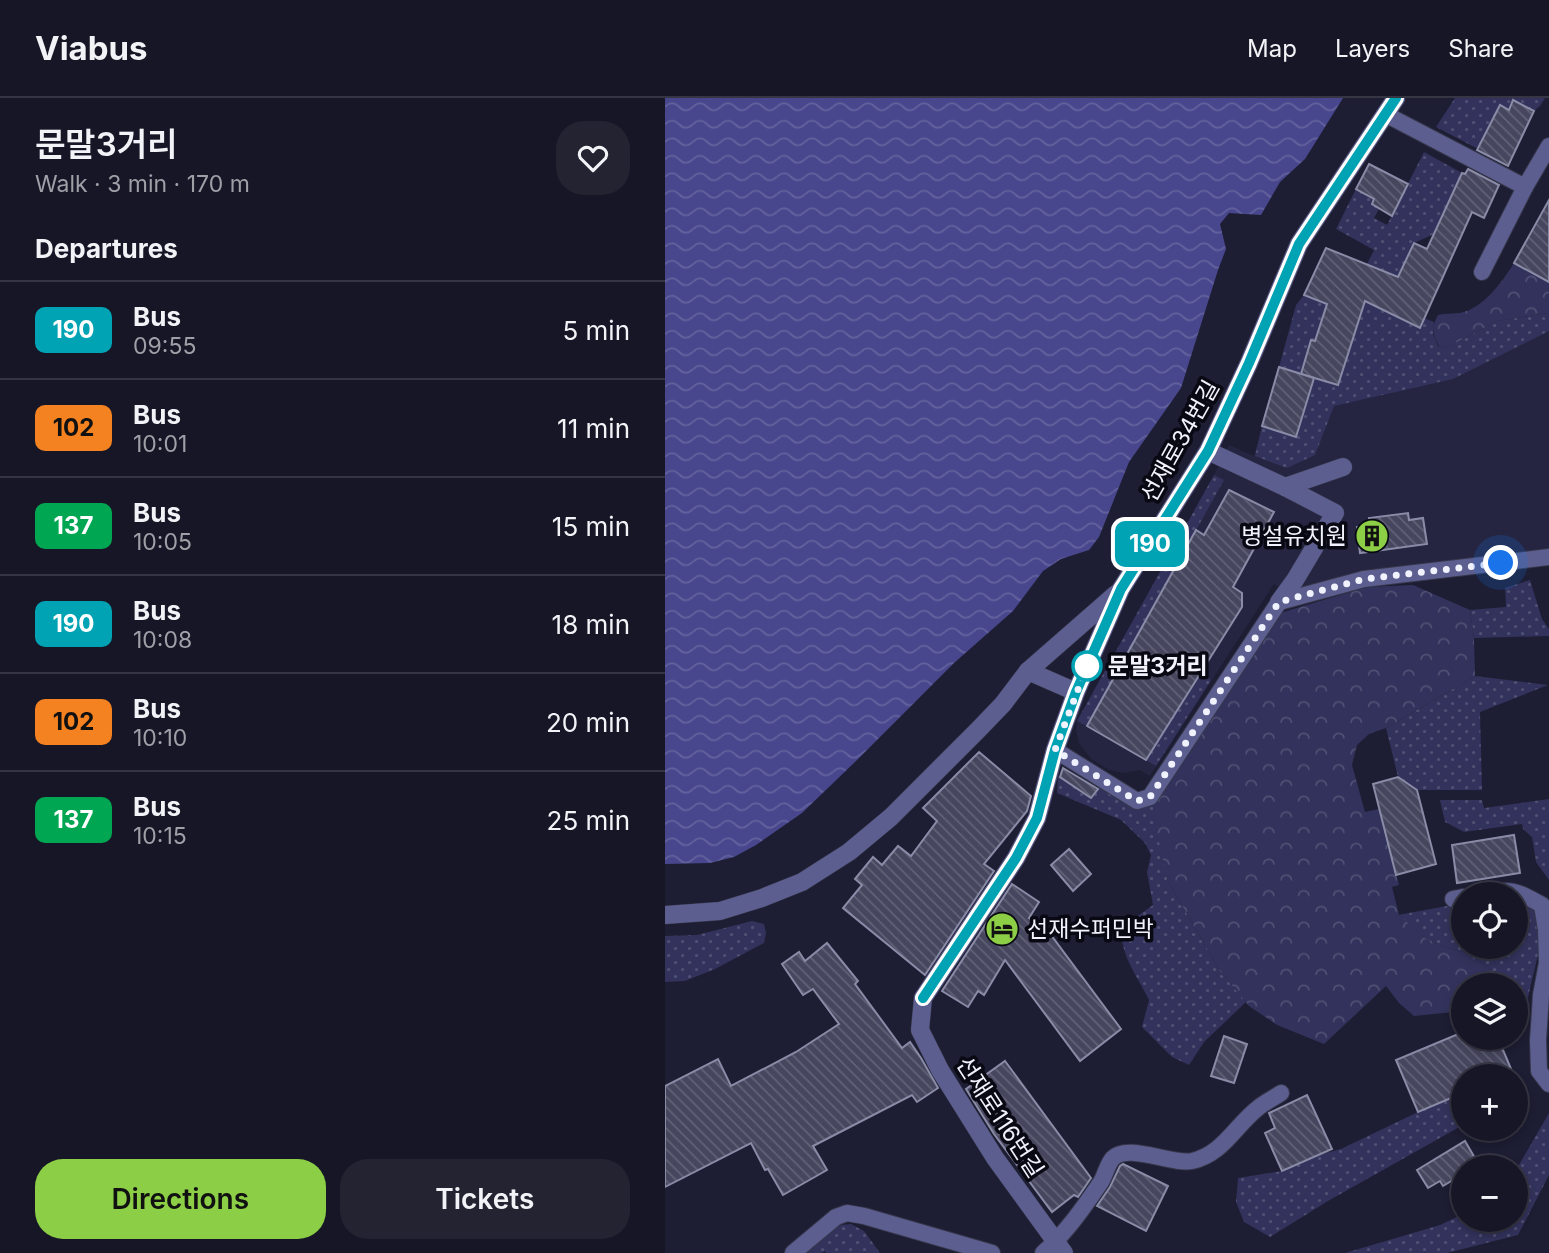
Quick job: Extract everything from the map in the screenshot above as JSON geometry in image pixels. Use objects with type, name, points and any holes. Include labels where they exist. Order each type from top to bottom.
[{"type":"street","name":"선재로34번길","points":[[923,998],[1016,858],[1037,818],[1055,750],[1076,692],[1121,589],[1208,451],[1249,363],[1299,244],[1396,98]]},
{"type":"street","points":[[1208,451],[1335,513],[1279,602]]},
{"type":"street","points":[[1285,487],[1343,467]]},
{"type":"street","points":[[665,915],[720,911],[762,898],[802,882],[849,852],[891,817],[978,730],[1003,704],[1028,671],[1121,589]]},
{"type":"street","points":[[1028,671],[1076,692]]},
{"type":"street","name":"선재로116번길","points":[[923,998],[920,1030],[940,1070],[1054,1249]]},
{"type":"lane","points":[[1385,114],[1525,187]]},
{"type":"lane","points":[[1482,272],[1549,146]]},
{"type":"lane","points":[[1055,750],[1137,801],[1150,797],[1279,602],[1364,579],[1549,557]]},
{"type":"lane","points":[[1528,897],[1542,905],[1546,930],[1547,963],[1541,995],[1538,1040],[1539,1071],[1549,1084]]},
{"type":"lane","points":[[1054,1249],[1105,1175],[1113,1158],[1125,1152],[1189,1162],[1207,1157],[1258,1108],[1281,1093]]},
{"type":"lane","points":[[793,1253],[836,1217],[847,1213],[992,1253]]},
{"type":"shaded area","points":[[1549,313],[1549,550],[1291,594],[1274,584],[1150,776],[1140,770],[1125,773],[1109,770],[1091,759],[1079,743],[1077,721],[1229,445],[1254,456],[1262,426],[1296,437],[1314,378],[1338,385],[1349,351],[1446,348],[1497,321]]},
{"type":"green space","points":[[1455,98],[1545,98],[1534,111],[1514,100],[1509,110],[1499,105],[1478,149],[1436,127]]},
{"type":"green space","points":[[1424,152],[1462,173],[1434,234],[1414,243],[1394,286],[1383,281],[1372,305],[1419,328],[1424,318],[1434,322],[1433,334],[1438,346],[1446,348],[1497,321],[1549,313],[1549,331],[1453,379],[1334,406],[1315,455],[1287,468],[1255,456],[1262,426],[1297,436],[1314,378],[1338,385],[1360,315],[1367,264],[1374,250],[1336,229],[1356,189],[1374,199],[1372,204],[1379,209],[1374,218],[1387,225]]},
{"type":"green space","points":[[1514,263],[1549,282],[1549,313],[1497,321],[1446,348],[1439,346],[1433,330],[1438,315],[1460,313],[1477,306],[1498,286]]},
{"type":"green space","points":[[1304,295],[1327,304],[1324,314],[1332,317],[1324,343],[1311,340],[1301,374],[1279,367],[1296,305]]},
{"type":"green space","points":[[1214,475],[1224,480],[1087,726],[1077,721]]},
{"type":"green space","points":[[1530,580],[1542,619],[1549,629],[1549,636],[1474,638],[1470,610],[1506,607],[1505,588]]},
{"type":"green space","points":[[1413,585],[1470,610],[1475,676],[1386,728],[1369,734],[1357,745],[1352,765],[1365,812],[1379,809],[1399,885],[1392,887],[1399,915],[1425,938],[1451,949],[1451,959],[1476,959],[1496,973],[1451,973],[1451,1012],[1414,1016],[1386,986],[1324,1044],[1277,1025],[1249,1006],[1220,971],[1168,881],[1157,833],[1154,791],[1270,616],[1367,587]]},
{"type":"green space","points":[[1200,673],[1211,680],[1156,766],[1146,760]]},
{"type":"green space","points":[[1475,676],[1548,685],[1480,712],[1482,790],[1417,790],[1398,777],[1386,728]]},
{"type":"green space","points":[[1058,776],[1091,798],[1103,781],[1137,801],[1154,791],[1168,881],[1220,971],[1246,1002],[1204,1042],[1189,1065],[1172,1057],[1142,1027],[1149,1000],[1127,957],[1122,938],[1121,928],[1153,905],[1147,872],[1151,855],[1145,843],[1121,820],[1057,793]]},
{"type":"green space","points":[[1549,799],[1549,880],[1536,862],[1532,837],[1523,829],[1522,824],[1464,832],[1445,822],[1440,800],[1482,800],[1484,808]]},
{"type":"green space","points":[[1451,905],[1451,949],[1425,938],[1398,915]]},
{"type":"green space","points":[[1528,907],[1537,912],[1541,942],[1528,997],[1528,973],[1496,973],[1476,959],[1528,959]]},
{"type":"green space","points":[[752,921],[764,924],[764,943],[715,969],[685,981],[665,982],[665,936],[697,935]]},
{"type":"green space","points":[[1451,1098],[1451,1132],[1270,1237],[1244,1222],[1236,1202],[1238,1178],[1282,1171],[1315,1156],[1341,1149]]},
{"type":"green space","points":[[1549,1113],[1549,1175],[1528,1216],[1528,1155],[1525,1155]]},
{"type":"green space","points":[[1451,1220],[1451,1232],[1520,1232],[1518,1235],[1447,1253],[1345,1253]]},
{"type":"green space","points":[[851,1224],[864,1231],[880,1253],[805,1253],[840,1225]]},
{"type":"water","points":[[665,98],[1343,98],[1305,159],[1280,182],[1261,215],[1229,213],[1220,224],[1226,249],[1181,388],[1129,462],[1099,537],[1089,550],[1061,559],[1043,571],[1013,611],[954,663],[802,813],[734,857],[710,863],[665,864]]},
{"type":"building","points":[[1513,100],[1534,111],[1508,166],[1477,150],[1500,105],[1509,110]]},
{"type":"building","points":[[1369,164],[1408,184],[1392,216],[1372,204],[1374,199],[1356,189]]},
{"type":"building","points":[[1468,169],[1499,185],[1484,218],[1472,212],[1420,328],[1365,301],[1338,385],[1301,374],[1311,340],[1315,341],[1327,304],[1304,295],[1326,248],[1398,277],[1414,243],[1427,249],[1462,173],[1465,174]]},
{"type":"building","points":[[1549,200],[1549,282],[1514,263]]},
{"type":"building","points":[[1279,367],[1314,378],[1296,437],[1262,426]]},
{"type":"building","points":[[1229,490],[1274,512],[1233,587],[1242,593],[1242,607],[1146,760],[1087,726],[1196,530],[1204,535]]},
{"type":"building","name":"병설유치원","points":[[1408,513],[1409,520],[1423,518],[1427,544],[1360,553],[1357,527],[1370,525],[1369,518]]},
{"type":"building","points":[[979,752],[1031,796],[1027,811],[984,864],[994,871],[925,975],[843,908],[862,885],[855,879],[873,857],[882,865],[898,846],[911,856],[937,821],[923,808]]},
{"type":"building","points":[[1063,768],[1098,789],[1091,798],[1060,777]]},
{"type":"building","points":[[1398,777],[1417,790],[1436,864],[1396,875],[1373,784]]},
{"type":"building","points":[[1514,835],[1520,873],[1457,882],[1452,845]]},
{"type":"building","points":[[1069,849],[1091,874],[1073,891],[1051,865]]},
{"type":"building","points":[[1012,884],[1039,902],[1029,918],[1048,931],[1121,1029],[1080,1061],[1005,960],[984,995],[978,991],[968,1007],[942,991]]},
{"type":"building","points":[[827,943],[858,981],[855,984],[902,1048],[910,1042],[938,1088],[917,1102],[912,1095],[813,1146],[827,1170],[783,1195],[768,1169],[765,1170],[751,1143],[665,1187],[665,1086],[718,1059],[731,1086],[796,1052],[839,1024],[813,989],[803,995],[782,964],[799,952],[805,961]]},
{"type":"building","points":[[1224,1036],[1247,1044],[1234,1083],[1211,1076]]},
{"type":"building","points":[[1451,1037],[1451,1050],[1503,1050],[1509,1064],[1451,1064],[1451,1098],[1418,1112],[1396,1060]]},
{"type":"building","points":[[1005,1061],[1091,1178],[1078,1197],[1074,1195],[1052,1212],[994,1134],[966,1089]]},
{"type":"building","points":[[1307,1095],[1332,1149],[1282,1171],[1265,1133],[1275,1128],[1269,1113]]},
{"type":"building","points":[[1465,1141],[1473,1155],[1451,1155],[1451,1181],[1443,1186],[1440,1181],[1428,1188],[1417,1170]]},
{"type":"building","points":[[1123,1164],[1168,1186],[1146,1231],[1097,1206]]},
{"type":"bus line","name":"190","points":[[923,998],[1016,858],[1037,818],[1055,750],[1076,692],[1121,589],[1208,451],[1249,363],[1299,244],[1396,98]]},
{"type":"place","name":"병설유치원","points":[[1372,536]]},
{"type":"place","name":"문말3거리","points":[[1087,666]]},
{"type":"place","name":"선재수퍼민박","points":[[1002,929]]},
{"type":"route","points":[[1087,666],[1055,750],[1137,801],[1150,797],[1279,602],[1364,579],[1501,563]]}]
